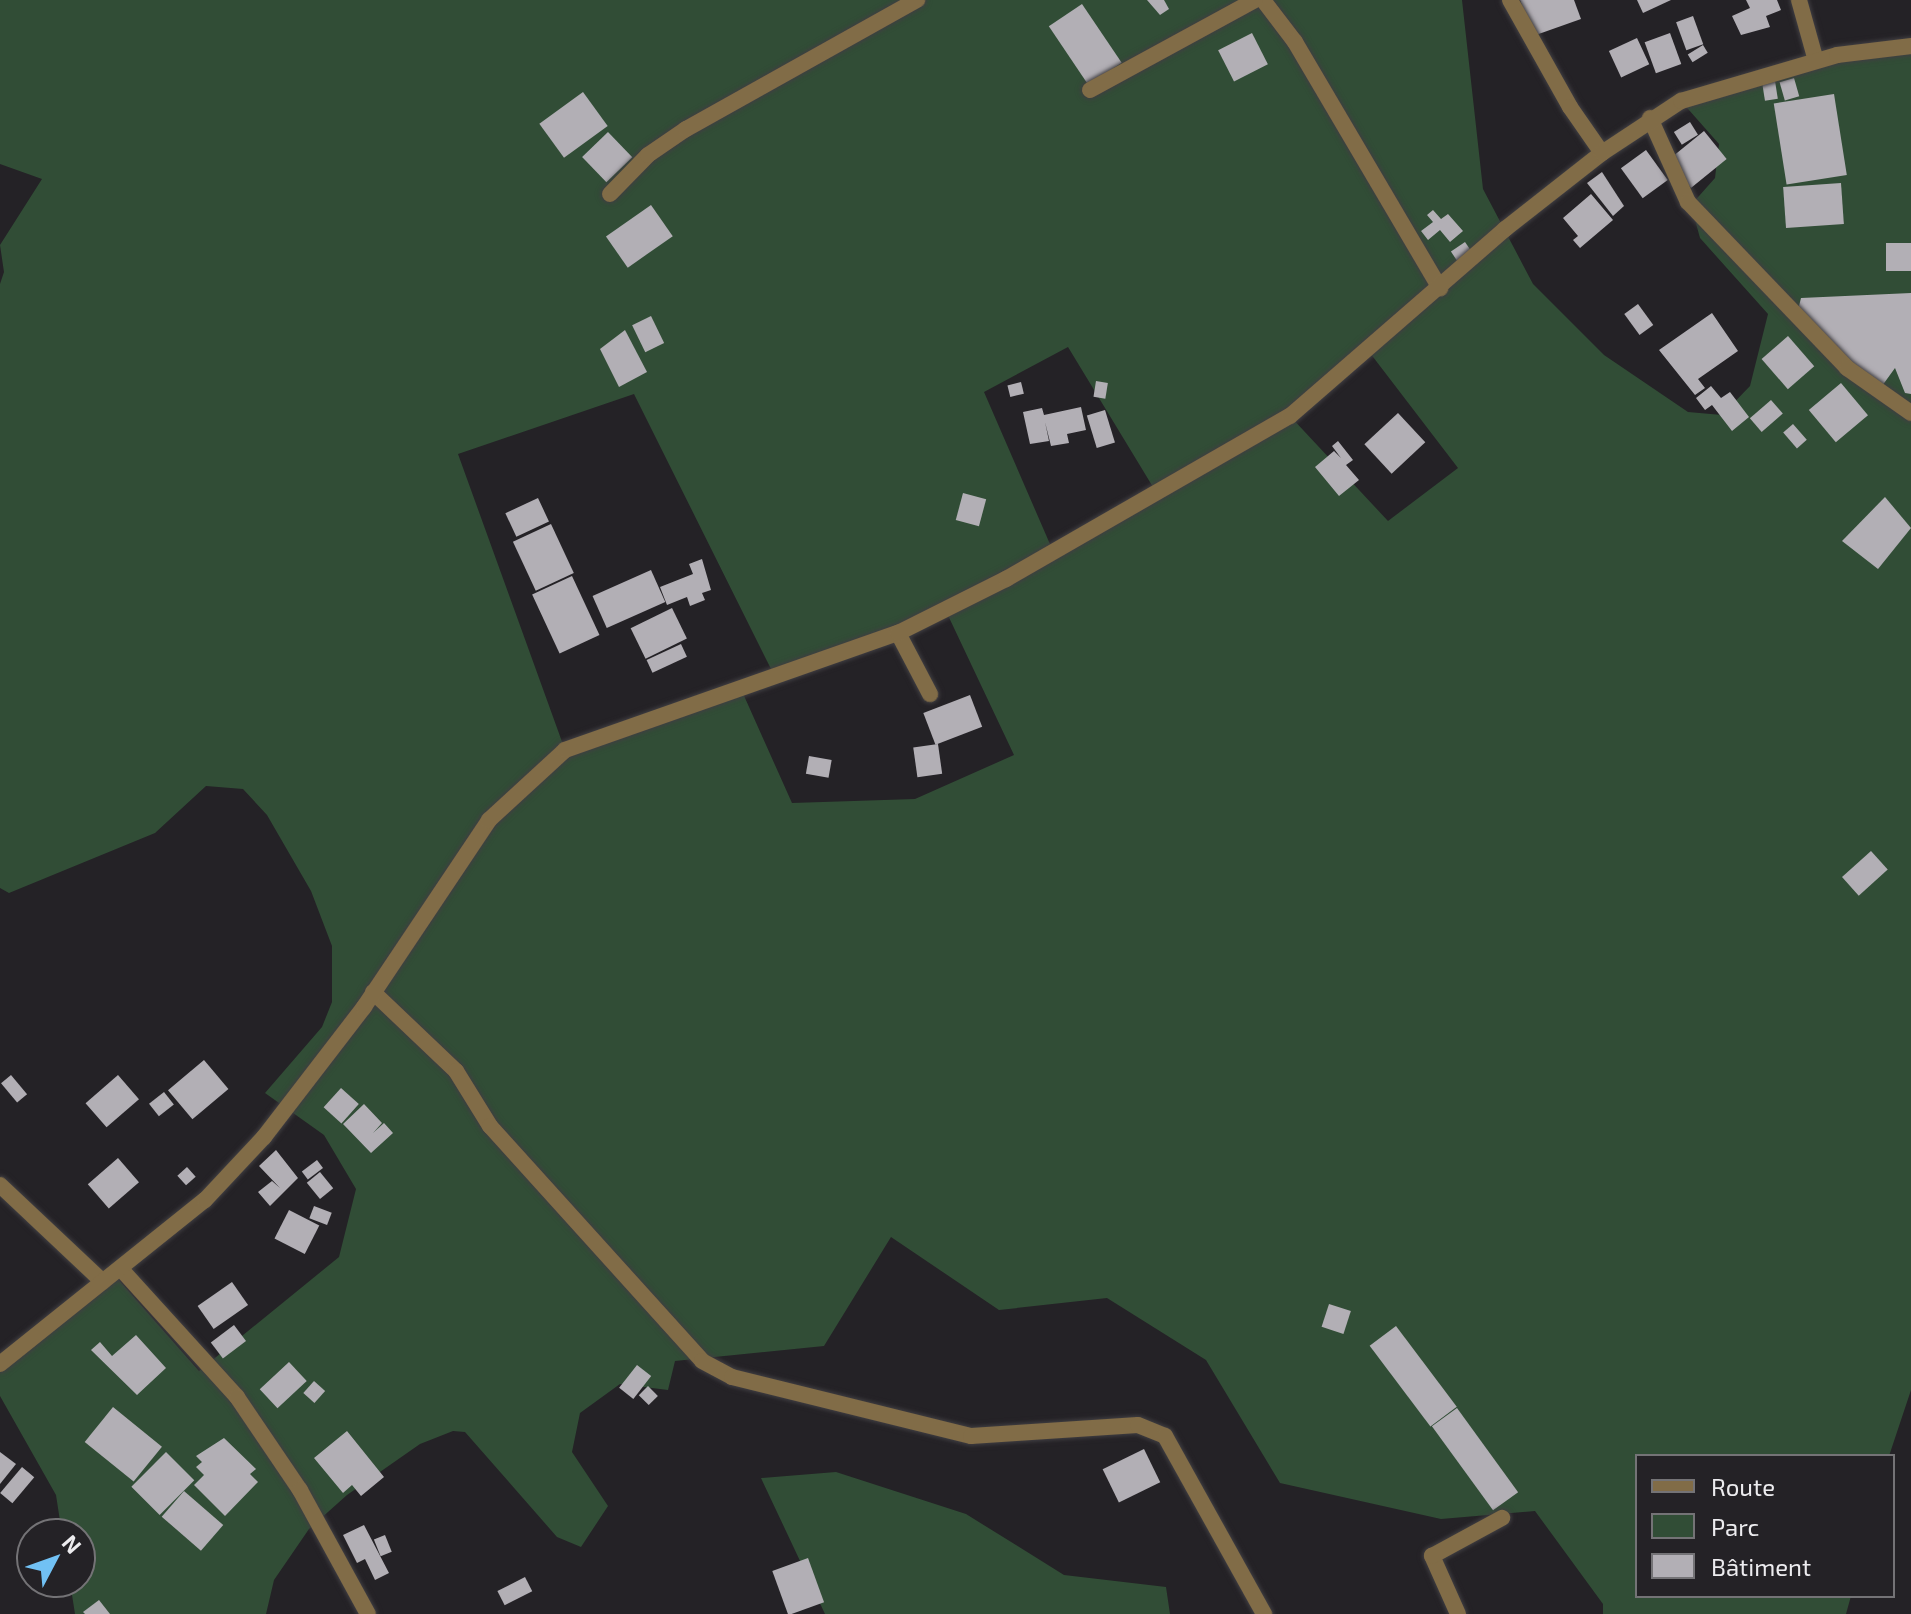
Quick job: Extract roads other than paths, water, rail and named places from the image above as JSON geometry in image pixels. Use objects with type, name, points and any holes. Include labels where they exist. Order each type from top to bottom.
[{"type":"street","points":[[610,194],[648,155],[686,129],[917,0]]},
{"type":"street","points":[[1090,90],[1255,0]]},
{"type":"street","points":[[1263,0],[1295,42],[1440,288]]},
{"type":"street","points":[[1510,0],[1570,107],[1602,153]]},
{"type":"street","points":[[1799,0],[1816,61]]},
{"type":"street","points":[[0,1364],[205,1200],[264,1137],[373,992],[489,820],[565,750],[898,633],[1006,579],[1290,416],[1505,229],[1650,118],[1681,101],[1816,61],[1911,46]]},
{"type":"street","points":[[1650,118],[1688,202],[1847,368],[1911,413]]},
{"type":"street","points":[[898,633],[930,694]]},
{"type":"street","points":[[373,992],[456,1071],[490,1126],[702,1361],[732,1377],[971,1436],[1138,1425],[1165,1436],[1264,1614]]},
{"type":"street","points":[[0,1185],[103,1282]]},
{"type":"street","points":[[121,1269],[237,1397],[300,1490],[368,1614]]},
{"type":"street","points":[[1458,1614],[1432,1556],[1502,1518]]}]
